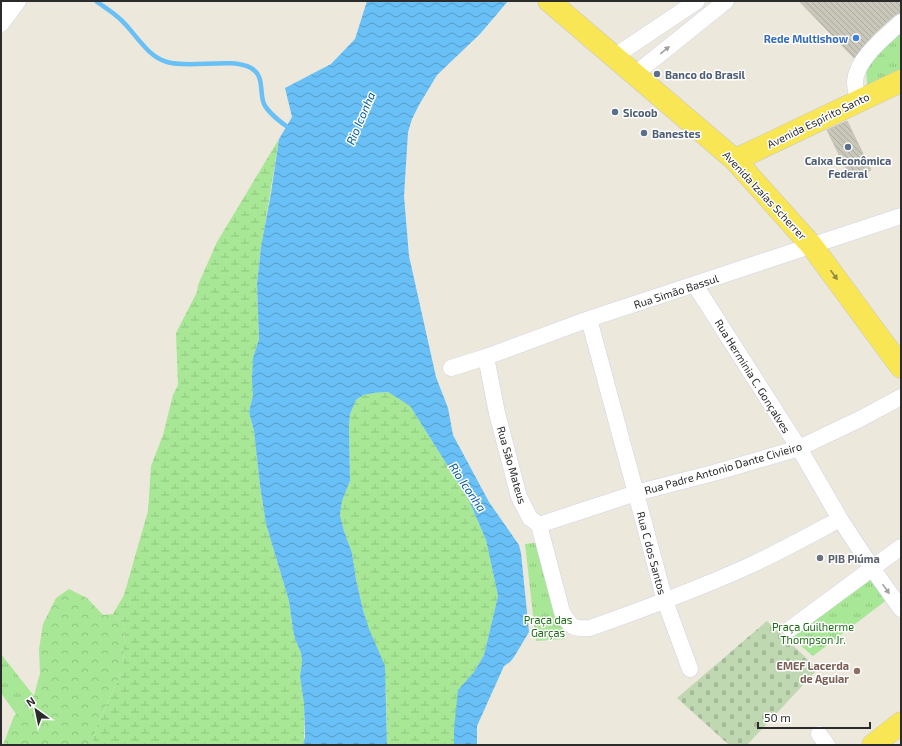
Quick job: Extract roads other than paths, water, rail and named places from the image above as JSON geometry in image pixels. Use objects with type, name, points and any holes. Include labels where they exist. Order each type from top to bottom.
[{"type":"main road","name":"Avenida Izaías Scherrer","points":[[549,1],[735,160],[812,246],[901,367]]},
{"type":"main road","name":"Avenida Espírito Santo","points":[[735,160],[901,81]]},
{"type":"main road","points":[[873,745],[901,723]]},
{"type":"street","points":[[1,4],[6,1]]},
{"type":"street","points":[[1,24],[18,1]]},
{"type":"street","points":[[615,56],[698,1]]},
{"type":"street","points":[[634,75],[726,1]]},
{"type":"street","points":[[858,101],[855,82],[859,68],[876,45],[901,22]]},
{"type":"street","name":"Rua Simão Bassul","points":[[451,368],[486,357],[589,319],[696,285],[901,216]]},
{"type":"street","name":"Rua Herminia C. Gonçalves","points":[[696,285],[799,448],[840,520],[901,609]]},
{"type":"street","name":"Rua C dos Santos","points":[[589,319],[665,602],[690,669]]},
{"type":"street","name":"Rua São Mateus","points":[[486,357],[519,497],[530,518],[539,526],[562,612],[569,624],[579,629],[590,628],[665,602]]},
{"type":"street","name":"Rua Padre Antonio Dante Civieiro","points":[[539,526],[636,493],[717,472],[799,448],[860,419],[901,397]]},
{"type":"street","points":[[665,602],[752,564],[840,520]]},
{"type":"street","points":[[790,629],[901,547]]},
{"type":"water","name":"Rio Iconha","points":[[367,1],[508,1],[480,34],[437,75],[419,105],[412,119],[408,132],[404,196],[409,256],[436,377],[448,408],[453,435],[489,502],[519,545],[521,553],[529,632],[514,657],[504,666],[477,726],[477,745],[454,745],[454,730],[458,690],[474,672],[484,655],[498,596],[486,540],[468,498],[410,406],[388,392],[363,395],[356,400],[350,414],[350,481],[342,501],[340,515],[352,553],[363,610],[369,629],[385,666],[387,745],[303,745],[305,737],[304,704],[300,676],[302,662],[301,653],[295,639],[289,601],[266,524],[254,431],[249,412],[253,395],[253,358],[259,339],[257,284],[261,247],[279,139],[292,117],[285,88],[331,64],[355,39]]},
{"type":"waterway","points":[[96,1],[117,16],[147,49],[160,59],[176,64],[233,63],[251,68],[255,71],[260,80],[266,108],[290,129]]},
{"type":"place","name":"Rede Multishow","points":[[856,38]]},
{"type":"place","name":"Banco do Brasil","points":[[657,74]]},
{"type":"place","name":"Sicoob","points":[[615,112]]},
{"type":"place","name":"Banestes","points":[[644,133]]},
{"type":"place","name":"Caixa Econômica Federal","points":[[848,147]]},
{"type":"place","name":"PIB Piúma","points":[[820,558]]},
{"type":"place","name":"EMEF Lacerda de Aguiar","points":[[857,671]]},
{"type":"park label","name":"Praça das Garças","points":[[548,625]]},
{"type":"park label","name":"Praça Guilherme Thompson Jr.","points":[[813,632]]}]
